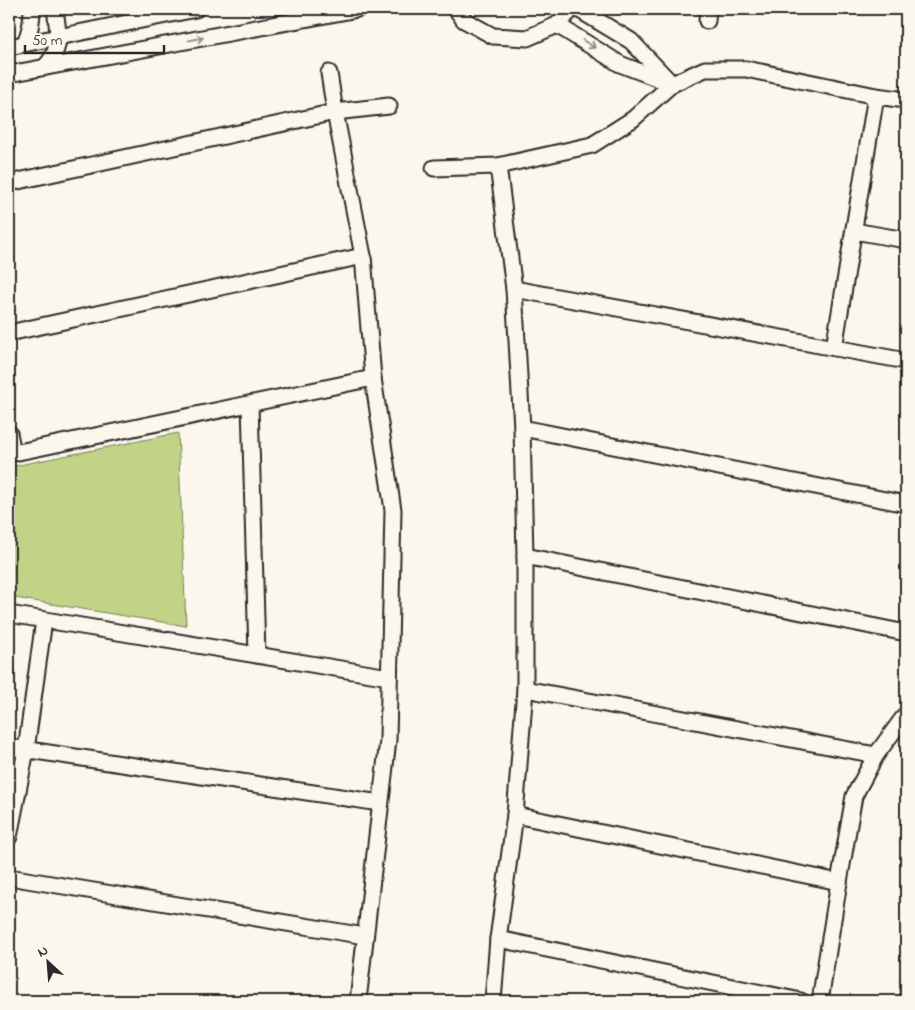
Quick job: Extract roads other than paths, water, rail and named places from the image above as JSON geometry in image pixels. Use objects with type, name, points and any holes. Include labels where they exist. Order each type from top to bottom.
[{"type":"street","points":[[25,43],[31,26],[32,9]]},
{"type":"street","points":[[45,67],[51,61],[58,46],[59,36],[55,9]]},
{"type":"street","points":[[9,47],[196,9]]},
{"type":"street","points":[[9,74],[358,9]]},
{"type":"street","points":[[456,9],[464,20],[493,36],[527,38],[557,25],[572,9]]},
{"type":"street","points":[[578,9],[631,41],[672,84]]},
{"type":"street","points":[[557,25],[620,64],[672,84]]},
{"type":"street","points":[[434,168],[498,166],[592,145],[633,119],[672,84],[705,69],[746,70],[876,96],[906,100]]},
{"type":"street","points":[[329,73],[363,256],[373,378],[393,510],[388,740],[358,1001]]},
{"type":"street","points":[[834,348],[876,96]]},
{"type":"street","points":[[9,183],[335,112],[389,106]]},
{"type":"street","points":[[493,1001],[498,939],[515,815],[525,690],[525,556],[522,428],[514,289],[498,166]]},
{"type":"street","points":[[854,231],[906,240]]},
{"type":"street","points":[[9,332],[363,256]]},
{"type":"street","points":[[514,289],[906,361]]},
{"type":"street","points":[[9,433],[11,453],[373,378]]},
{"type":"street","points":[[250,404],[257,655]]},
{"type":"street","points":[[522,428],[906,504]]},
{"type":"street","points":[[525,556],[906,633]]},
{"type":"street","points":[[9,614],[389,677]]},
{"type":"street","points":[[9,837],[26,750],[44,620]]},
{"type":"street","points":[[525,690],[876,755]]},
{"type":"street","points":[[820,1001],[854,796],[876,755],[906,714]]},
{"type":"street","points":[[9,747],[380,803]]},
{"type":"street","points":[[515,815],[839,882]]},
{"type":"street","points":[[9,877],[366,936]]},
{"type":"street","points":[[498,939],[801,1001]]}]
